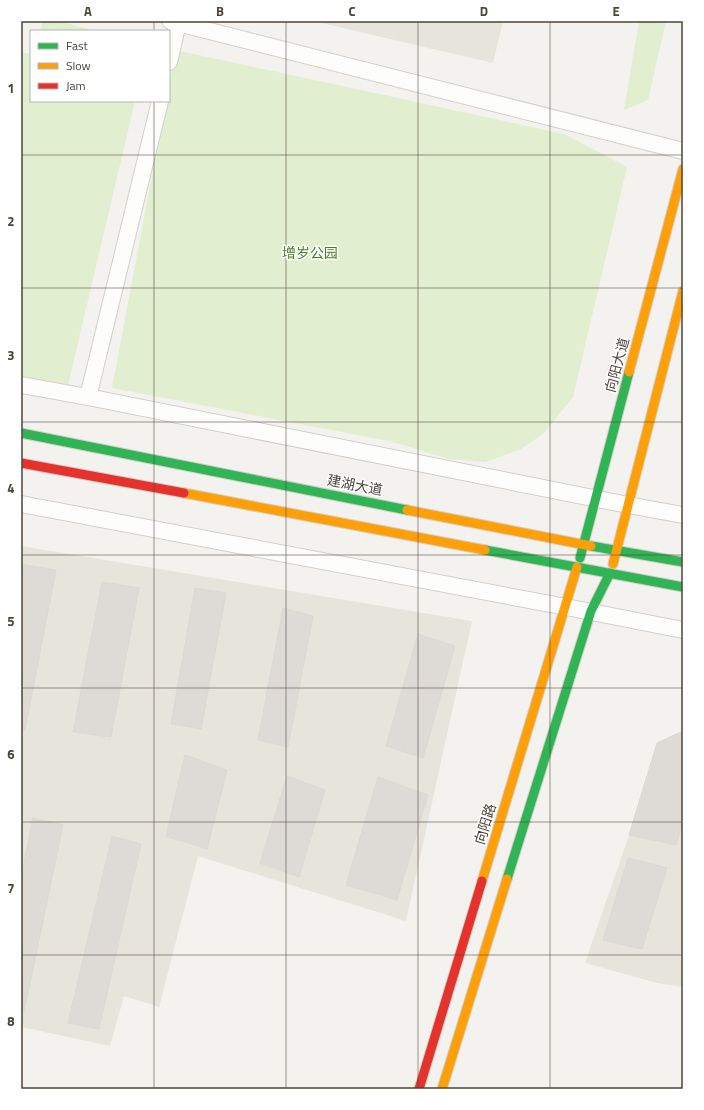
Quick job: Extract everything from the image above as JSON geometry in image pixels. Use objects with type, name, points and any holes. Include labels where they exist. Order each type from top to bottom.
[{"type":"main road","name":"向阳大道","points":[[577,567],[683,169]]},
{"type":"main road","points":[[442,1089],[591,611],[610,573],[617,550],[683,291]]},
{"type":"main road","name":"建湖大道","points":[[21,434],[683,562]]},
{"type":"main road","points":[[21,463],[683,587]]},
{"type":"main road","name":"向阳路","points":[[419,1089],[577,567]]},
{"type":"street","points":[[170,54],[174,22],[683,151]]},
{"type":"street","points":[[88,397],[160,102]]},
{"type":"street","points":[[21,385],[683,515]]},
{"type":"street","points":[[21,504],[591,611],[683,630]]},
{"type":"shaded area","points":[[313,21],[503,21],[493,63]]},
{"type":"shaded area","points":[[21,546],[472,621],[406,921],[198,856],[159,1007],[124,996],[110,1046],[21,1027]]},
{"type":"shaded area","points":[[683,731],[683,987],[657,983],[585,963],[629,835],[657,743]]},
{"type":"green space","points":[[43,21],[58,21],[92,30],[40,30]]},
{"type":"green space","points":[[639,21],[666,21],[648,100],[624,110]]},
{"type":"green space","name":"增岁公园","points":[[175,50],[564,134],[627,167],[573,397],[543,434],[521,449],[486,462],[449,459],[389,441],[112,388],[166,102],[170,102],[170,78]]},
{"type":"green space","points":[[21,52],[30,54],[30,102],[135,102],[68,385],[21,376]]},
{"type":"building","points":[[21,564],[56,570],[25,730],[21,730]]},
{"type":"building","points":[[102,582],[139,588],[111,737],[73,732]]},
{"type":"building","points":[[195,588],[226,593],[201,729],[171,724]]},
{"type":"building","points":[[283,608],[313,616],[288,747],[258,740]]},
{"type":"building","points":[[418,634],[455,646],[423,758],[386,746]]},
{"type":"building","points":[[683,731],[683,820],[676,845],[629,835],[657,743]]},
{"type":"building","points":[[185,755],[227,770],[207,849],[166,836]]},
{"type":"building","points":[[287,776],[325,790],[299,877],[260,863]]},
{"type":"building","points":[[378,777],[428,795],[397,900],[346,885]]},
{"type":"building","points":[[33,818],[63,825],[24,1012],[21,1011],[21,878]]},
{"type":"building","points":[[112,836],[141,844],[99,1029],[68,1023]]},
{"type":"building","points":[[628,858],[667,868],[642,949],[603,940]]},
{"type":"traffic: fast","points":[[580,558],[629,372]]},
{"type":"traffic: fast","points":[[21,433],[407,510]]},
{"type":"traffic: fast","points":[[591,546],[683,562]]},
{"type":"traffic: fast","points":[[485,550],[683,587]]},
{"type":"traffic: fast","points":[[507,879],[591,611],[610,573]]},
{"type":"traffic: slow","points":[[629,372],[683,169]]},
{"type":"traffic: slow","points":[[613,564],[683,291]]},
{"type":"traffic: slow","points":[[184,493],[485,550]]},
{"type":"traffic: slow","points":[[407,510],[591,546]]},
{"type":"traffic: slow","points":[[482,881],[577,567]]},
{"type":"traffic: slow","points":[[442,1089],[507,879]]},
{"type":"traffic: jam","points":[[21,463],[184,493]]},
{"type":"traffic: jam","points":[[419,1089],[482,881]]}]
